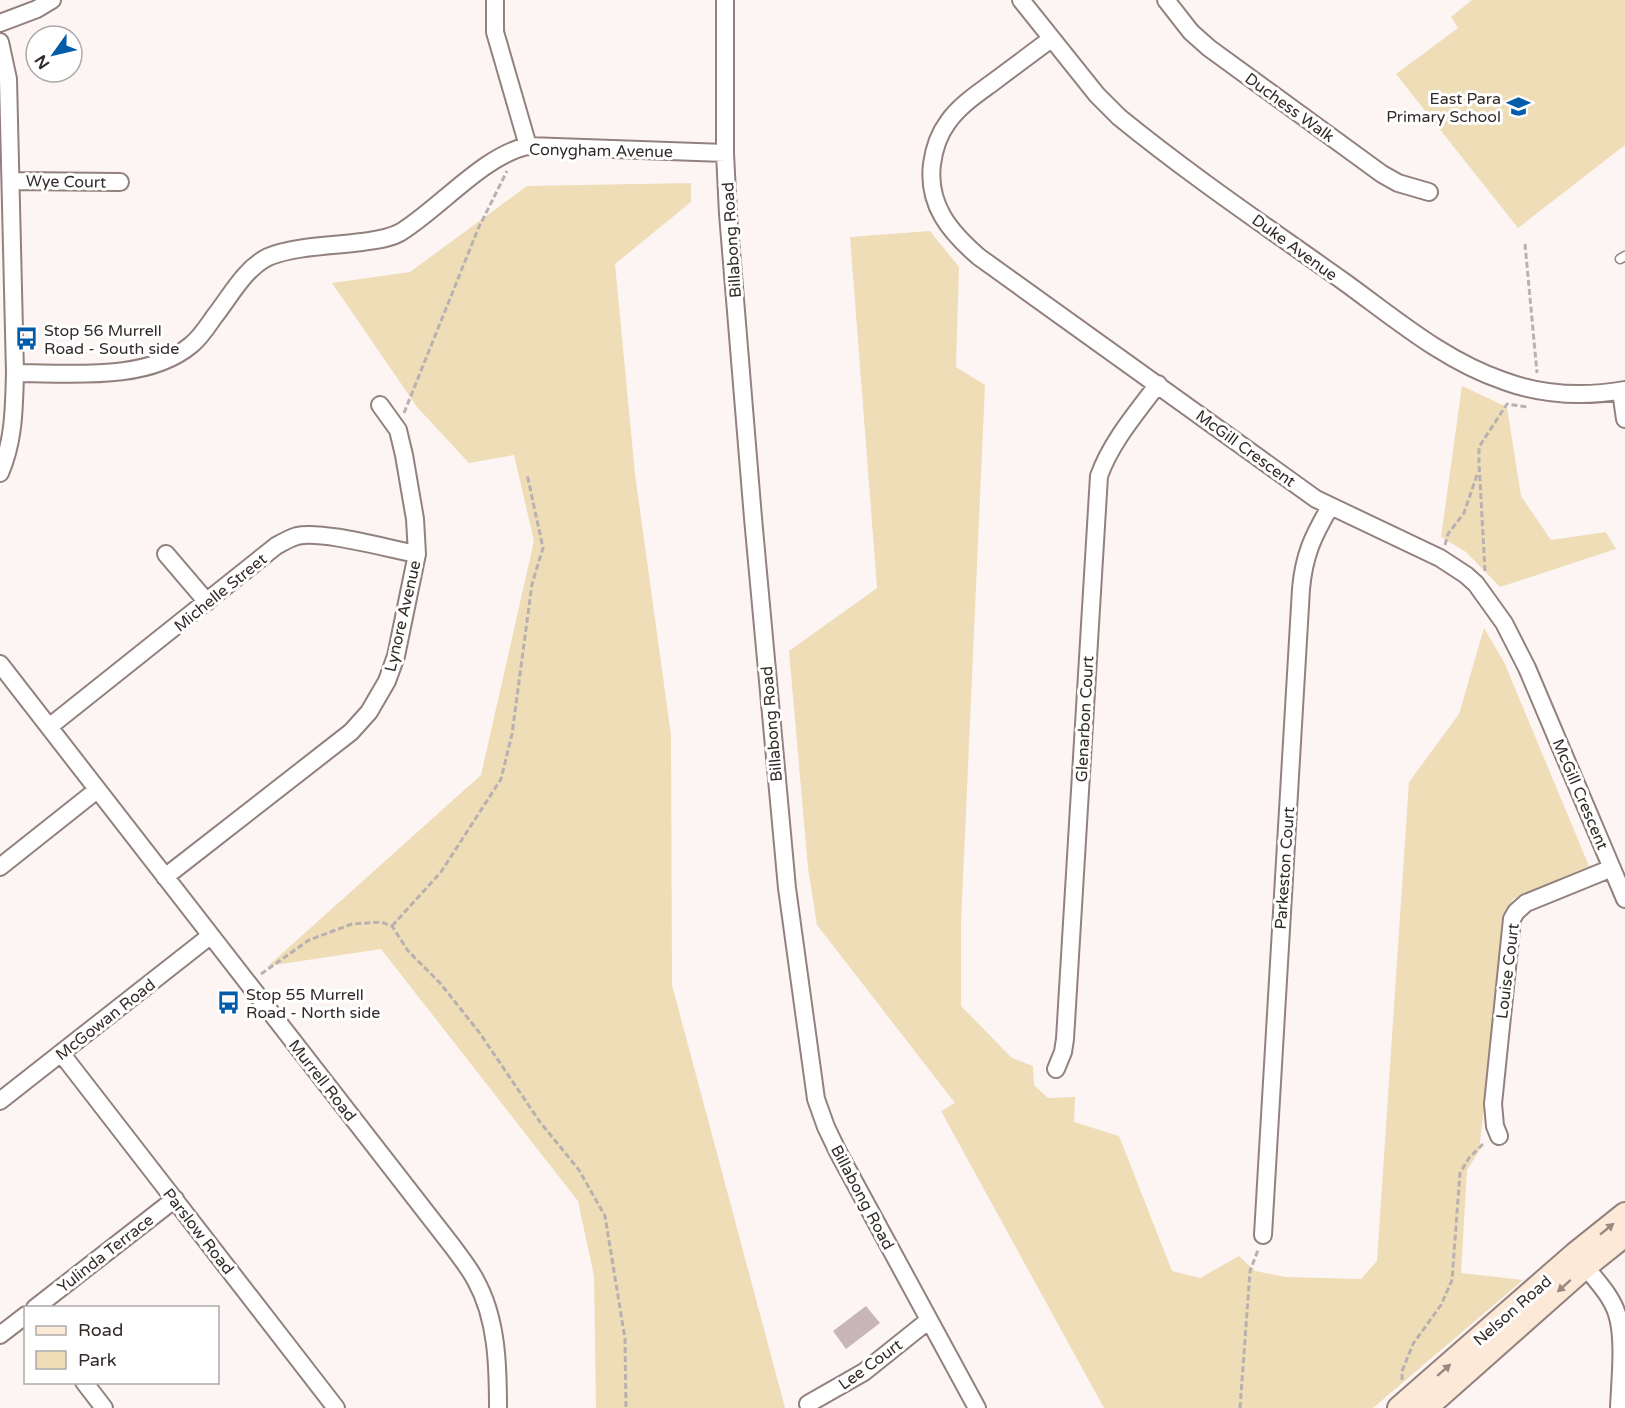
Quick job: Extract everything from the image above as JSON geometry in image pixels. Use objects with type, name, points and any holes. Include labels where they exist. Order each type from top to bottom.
[{"type":"main road","name":"Nelson Road","points":[[1426,1408],[1580,1261],[1625,1214]]},
{"type":"main road","name":"Nelson Road","points":[[1401,1398],[1580,1261],[1625,1235]]},
{"type":"street","points":[[0,22],[37,9],[52,0]]},
{"type":"street","points":[[495,0],[495,32],[523,147]]},
{"type":"street","name":"Billabong Road","points":[[725,0],[725,153],[734,287],[787,888],[816,1099],[838,1152],[977,1408]]},
{"type":"street","name":"Duke Avenue","points":[[1021,0],[1097,95],[1119,117],[1288,242],[1458,361],[1503,381],[1539,390],[1571,394],[1623,391]]},
{"type":"street","name":"Duchess Walk","points":[[1166,0],[1191,32],[1209,48],[1382,174],[1398,183],[1429,192]]},
{"type":"street","name":"McGill Crescent","points":[[1051,39],[969,100],[947,122],[933,152],[930,183],[940,215],[962,243],[979,257],[1302,489],[1330,507],[1440,558],[1466,575],[1485,594],[1504,623],[1527,668],[1625,898]]},
{"type":"street","points":[[0,42],[8,79],[15,373],[14,419],[7,456],[0,473]]},
{"type":"street","name":"Conygham Avenue","points":[[15,373],[111,373],[156,365],[190,346],[243,278],[266,258],[289,251],[390,237],[408,227],[496,159],[523,147],[725,153]]},
{"type":"street","name":"Wye Court","points":[[12,181],[120,182]]},
{"type":"street","name":"Glenarbon Court","points":[[1056,1069],[1063,1052],[1065,1039],[1099,476],[1117,442],[1158,384]]},
{"type":"street","points":[[1623,391],[1625,419]]},
{"type":"street","name":"Lynore Avenue","points":[[165,877],[336,744],[369,712],[384,688],[396,656],[417,554],[411,492],[398,430],[380,405]]},
{"type":"street","name":"Parkeston Court","points":[[1263,1235],[1303,567],[1310,544],[1330,507]]},
{"type":"street","name":"Michelle Street","points":[[49,728],[276,546],[298,536],[320,535],[417,554]]},
{"type":"street","points":[[166,554],[207,602]]},
{"type":"street","name":"Murrell Road","points":[[0,664],[446,1238],[477,1283],[494,1334],[498,1408]]},
{"type":"street","points":[[0,867],[97,790]]},
{"type":"street","name":"Louise Court","points":[[1492,1139],[1495,1126],[1493,1104],[1512,919],[1526,903],[1612,868]]},
{"type":"street","name":"McGowan Road","points":[[0,1101],[210,936]]},
{"type":"street","name":"Parslow Road","points":[[61,1053],[336,1408]]},
{"type":"street","name":"Yulinda Terrace","points":[[37,1306],[174,1199]]},
{"type":"street","points":[[1580,1261],[1607,1296],[1618,1319],[1621,1337],[1619,1408]]},
{"type":"street","points":[[0,1335],[24,1317]]},
{"type":"street","name":"Lee Court","points":[[808,1404],[864,1372],[929,1320]]},
{"type":"street","points":[[85,1384],[104,1408]]},
{"type":"path","points":[[398,430],[478,230],[523,147]]},
{"type":"path","points":[[1525,244],[1539,390]]},
{"type":"path","points":[[1485,594],[1486,558],[1479,447],[1507,404],[1527,407]]},
{"type":"path","points":[[1440,558],[1448,534],[1464,513],[1479,469]]},
{"type":"path","points":[[392,926],[441,872],[501,779],[512,735],[532,584],[543,548],[528,474]]},
{"type":"path","points":[[248,984],[309,940],[352,924],[381,922],[392,926],[408,951],[440,983],[479,1032],[540,1122],[579,1170],[605,1216],[625,1339],[626,1408]]},
{"type":"path","points":[[1401,1398],[1402,1371],[1413,1344],[1441,1305],[1452,1280],[1460,1173],[1469,1158],[1492,1139]]},
{"type":"path","points":[[1240,1408],[1250,1271],[1263,1235]]},
{"type":"green space","name":"East Para Primary School","points":[[1472,0],[1625,0],[1625,145],[1518,228],[1396,74],[1458,28],[1451,17]]},
{"type":"green space","points":[[691,183],[691,202],[615,264],[635,474],[671,735],[672,985],[785,1408],[596,1408],[594,1276],[578,1201],[381,949],[268,966],[481,775],[534,541],[514,455],[469,463],[417,407],[332,283],[410,272],[527,186]]},
{"type":"green space","points":[[930,231],[959,267],[956,367],[985,385],[961,924],[961,1006],[1012,1058],[1033,1066],[1034,1085],[1048,1098],[1075,1097],[1074,1122],[1119,1136],[1172,1271],[1200,1278],[1239,1256],[1255,1271],[1286,1277],[1361,1279],[1377,1261],[1409,782],[1459,714],[1484,628],[1504,662],[1589,866],[1513,899],[1506,915],[1479,1151],[1467,1170],[1461,1273],[1523,1280],[1373,1408],[1104,1408],[941,1111],[955,1103],[817,925],[808,868],[789,651],[877,588],[850,237]]},
{"type":"green space","points":[[1462,386],[1507,407],[1521,496],[1551,540],[1606,532],[1616,549],[1500,587],[1466,552],[1441,537]]},
{"type":"building","points":[[866,1306],[880,1323],[846,1349],[833,1331]]},
{"type":"place","name":"East Para Primary School","points":[[1519,107]]},
{"type":"place","name":"Stop 56 Murrell Road - South side","points":[[26,339]]},
{"type":"place","name":"Stop 55 Murrell Road - North side","points":[[228,1003]]}]
